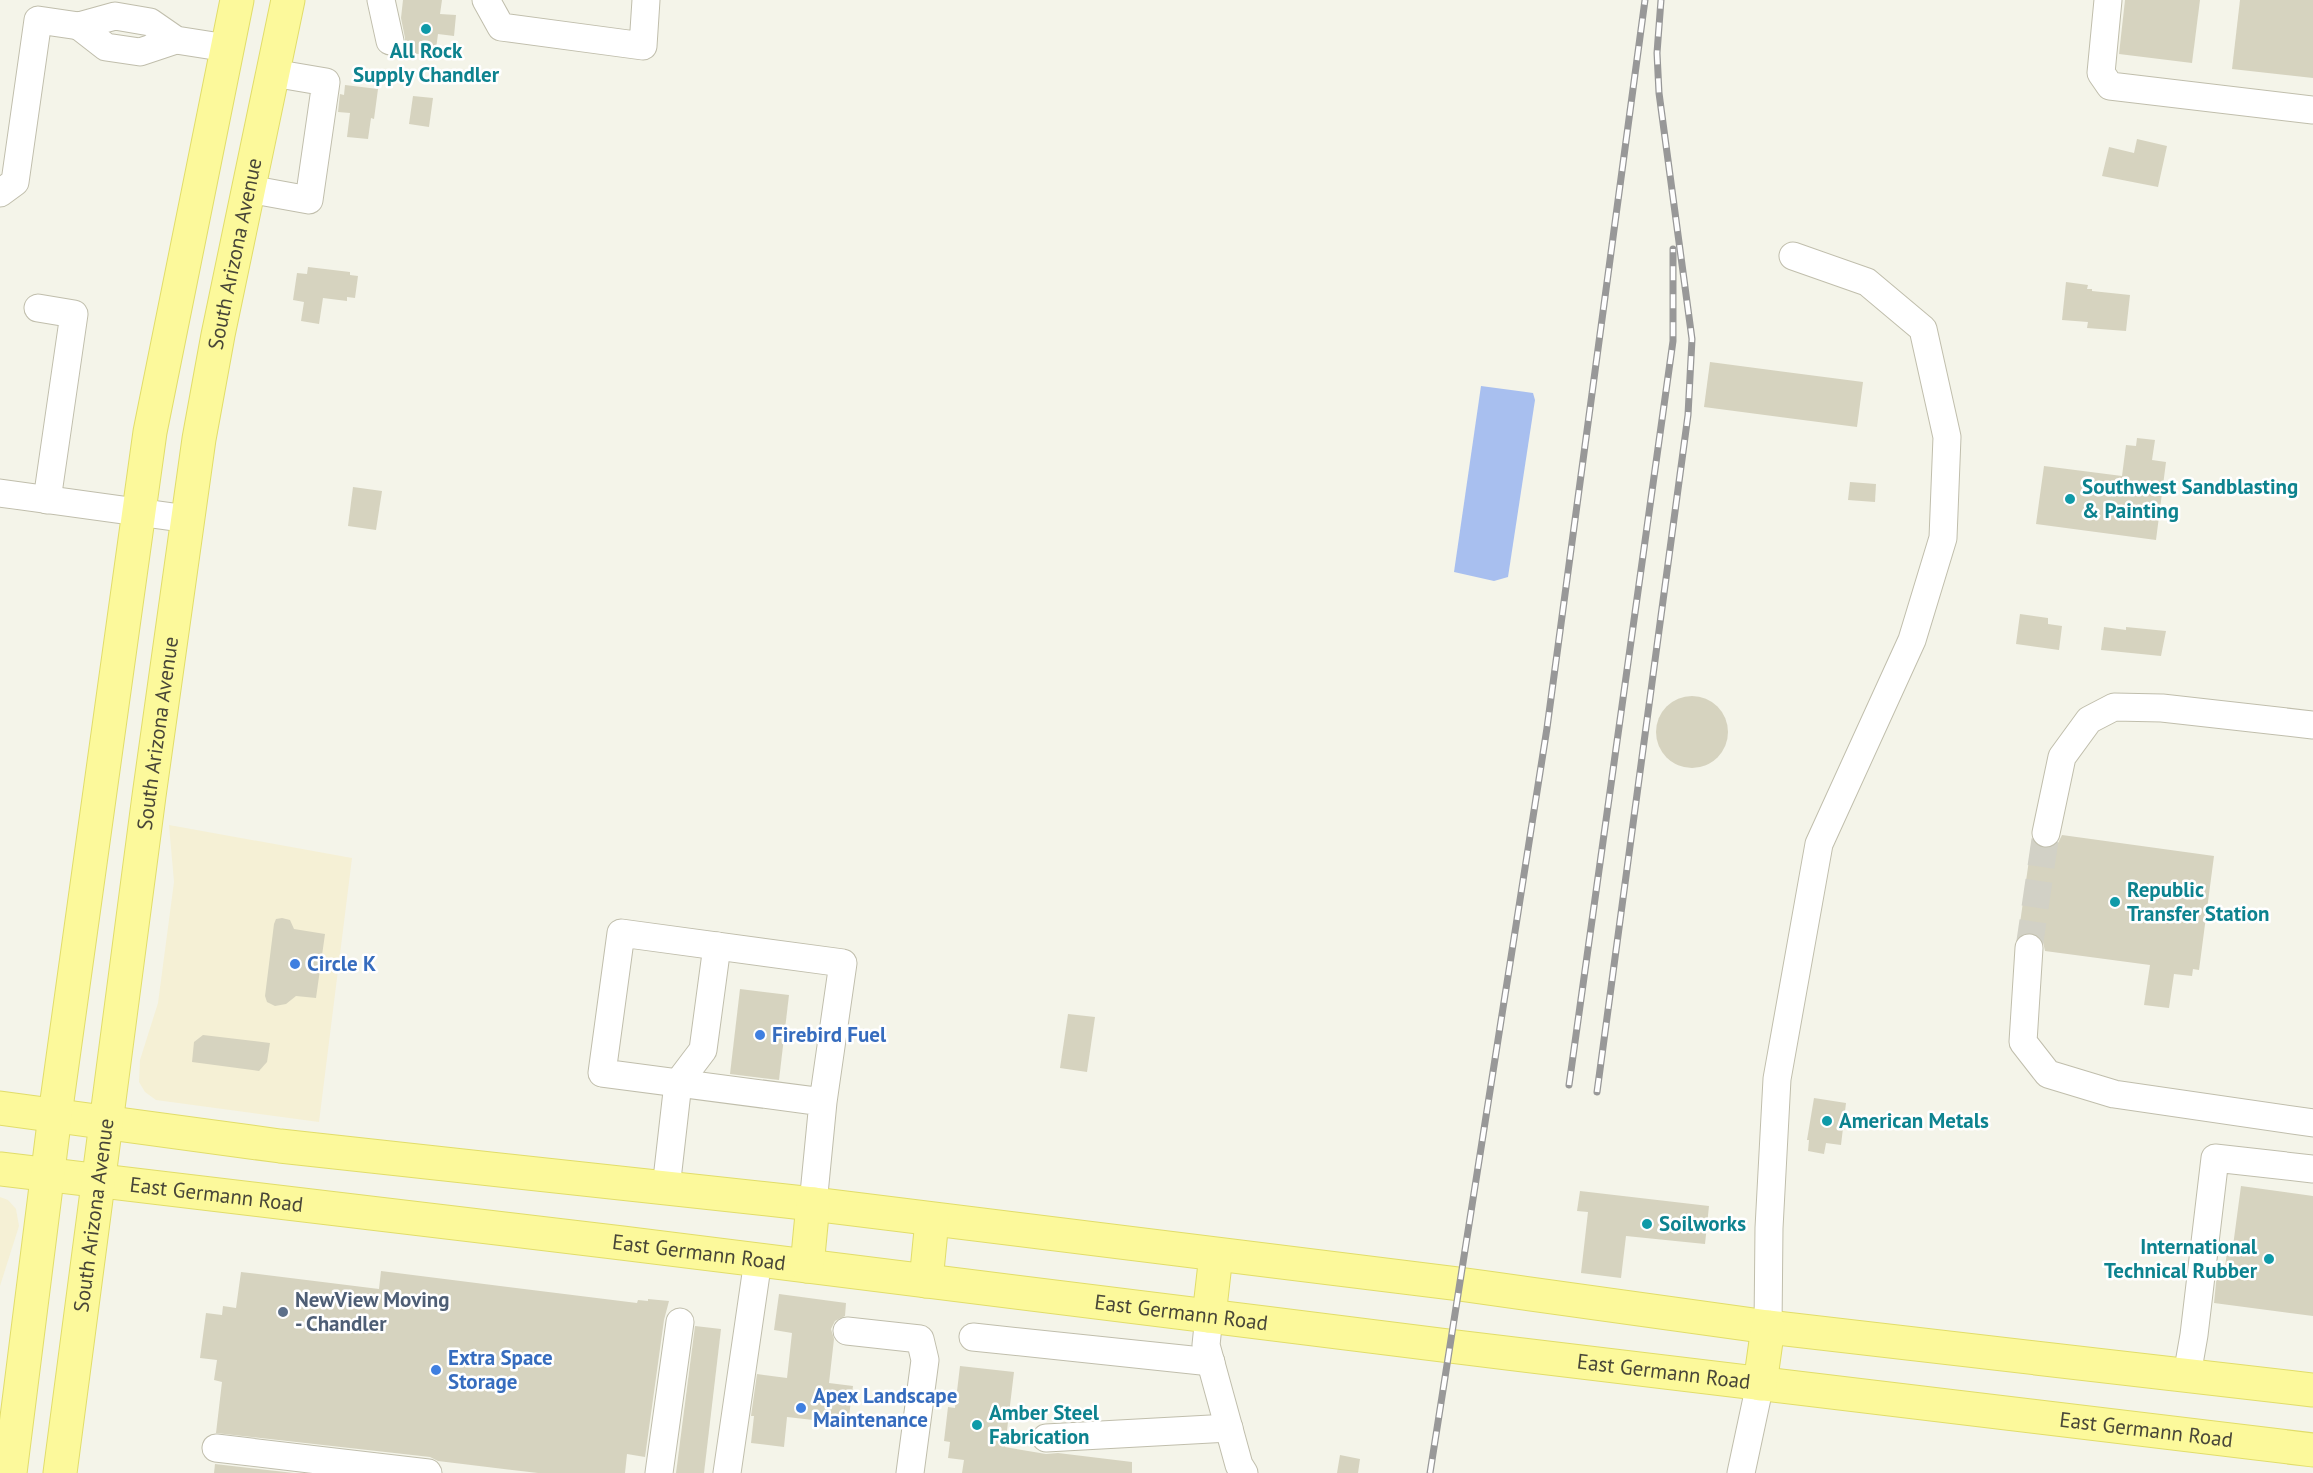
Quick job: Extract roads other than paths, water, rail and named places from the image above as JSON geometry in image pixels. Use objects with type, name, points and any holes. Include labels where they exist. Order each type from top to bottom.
[{"type":"main road","points":[[10,1473],[55,1115],[150,432],[237,0]]},
{"type":"main road","name":"South Arizona Avenue","points":[[60,1473],[199,439],[218,336],[288,0]]},
{"type":"main road","points":[[0,1108],[280,1146],[813,1204],[1459,1284],[1768,1327],[2313,1390]]},
{"type":"main road","name":"East Germann Road","points":[[0,1169],[2313,1450]]},
{"type":"main road","points":[[807,1266],[813,1204]]},
{"type":"main road","points":[[926,1281],[932,1220]]},
{"type":"main road","points":[[1209,1316],[1216,1255]]},
{"type":"main road","points":[[1760,1384],[1768,1327]]},
{"type":"street","points":[[381,0],[390,41]]},
{"type":"street","points":[[486,0],[501,27],[643,46],[646,0]]},
{"type":"street","points":[[2108,0],[2102,73],[2110,86],[2313,110]]},
{"type":"street","points":[[0,193],[15,182],[39,10],[80,27],[106,47],[140,52],[176,40],[227,48]]},
{"type":"street","points":[[249,189],[309,200],[326,82],[273,73]]},
{"type":"street","points":[[1768,1327],[1769,1228],[1777,1078],[1819,844],[1912,640],[1943,538],[1947,437],[1923,330],[1867,282],[1793,256]]},
{"type":"street","points":[[38,308],[74,314],[47,500]]},
{"type":"street","points":[[0,493],[188,519]]},
{"type":"street","points":[[2046,833],[2062,757],[2089,720],[2114,707],[2162,708],[2313,725]]},
{"type":"street","points":[[813,1204],[823,1102],[843,963],[621,933],[602,1072],[823,1102]]},
{"type":"street","points":[[666,1188],[678,1083],[703,1050],[717,946]]},
{"type":"street","points":[[2029,948],[2023,1042],[2048,1074],[2114,1094],[2313,1123]]},
{"type":"street","points":[[2187,1375],[2194,1335],[2215,1158],[2313,1169]]},
{"type":"street","points":[[727,1473],[758,1260]]},
{"type":"street","points":[[1209,1316],[1206,1345],[1229,1428],[1237,1470]]},
{"type":"street","points":[[659,1473],[680,1323]]},
{"type":"street","points":[[847,1331],[920,1339],[925,1360],[910,1473]]},
{"type":"street","points":[[973,1337],[1211,1362]]},
{"type":"street","points":[[1741,1473],[1760,1384]]},
{"type":"street","points":[[1046,1437],[1229,1428]]},
{"type":"street","points":[[216,1448],[428,1473]]},
{"type":"water","points":[[1481,386],[1533,393],[1535,400],[1508,577],[1494,581],[1454,572]]},
{"type":"tunnel","points":[[2029,948],[2046,833]]},
{"type":"railway","points":[[1430,1473],[1547,728],[1645,0]]},
{"type":"railway","points":[[1597,1092],[1688,415],[1692,339],[1659,93],[1657,53],[1661,0]]},
{"type":"railway","points":[[1569,1085],[1673,341],[1673,249]]},
{"type":"place","name":"All Rock Supply Chandler","points":[[426,29]]},
{"type":"place","name":"Southwest Sandblasting & Painting","points":[[2070,499]]},
{"type":"place","name":"Republic Transfer Station","points":[[2115,902]]},
{"type":"place","name":"Circle K","points":[[295,964]]},
{"type":"place","name":"Firebird Fuel","points":[[760,1035]]},
{"type":"place","name":"American Metals","points":[[1827,1121]]},
{"type":"place","name":"Soilworks","points":[[1647,1224]]},
{"type":"place","name":"International Technical Rubber","points":[[2269,1259]]},
{"type":"place","name":"NewView Moving - Chandler","points":[[283,1312]]},
{"type":"place","name":"Extra Space Storage","points":[[436,1370]]},
{"type":"place","name":"Apex Landscape Maintenance","points":[[801,1408]]},
{"type":"place","name":"Amber Steel Fabrication","points":[[977,1425]]}]
